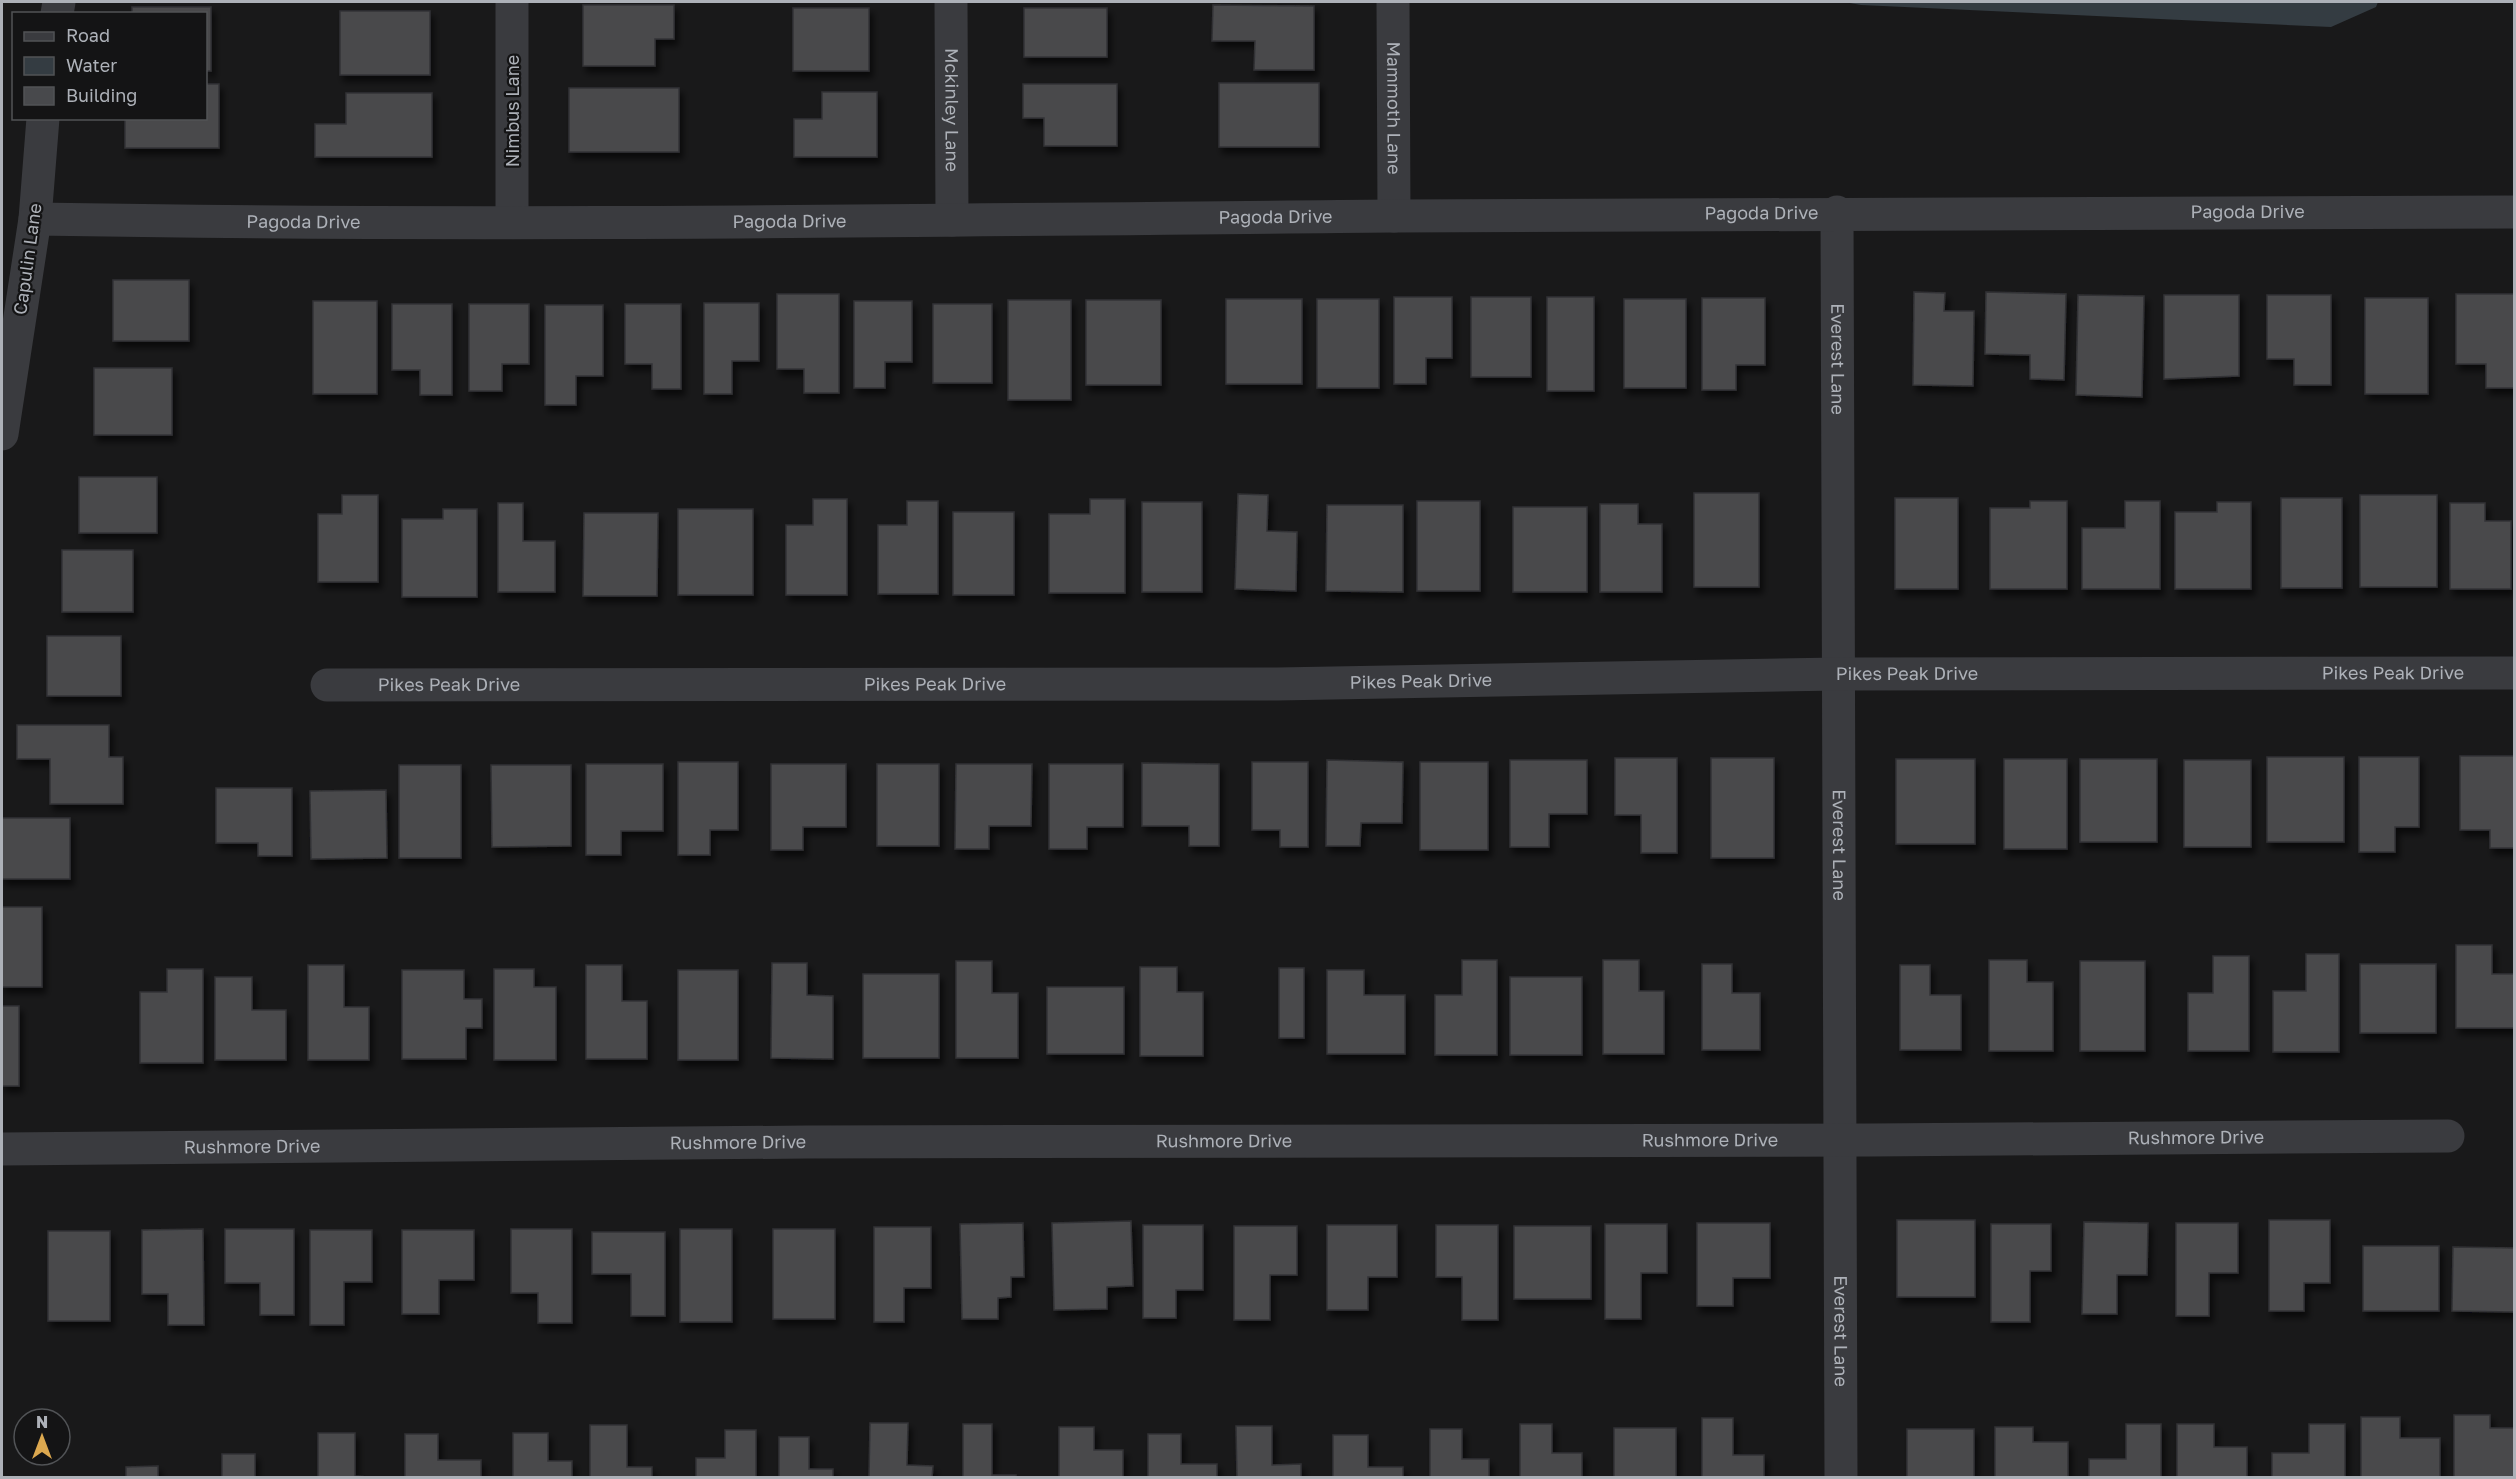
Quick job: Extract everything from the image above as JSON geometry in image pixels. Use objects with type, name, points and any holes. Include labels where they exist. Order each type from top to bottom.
[{"type":"street","name":"Nimbus Lane","points":[[512,221],[513,2]]},
{"type":"street","name":"Mckinley Lane","points":[[951,2],[951,220]]},
{"type":"street","name":"Mammoth Lane","points":[[1393,2],[1394,216]]},
{"type":"street","name":"Capulin Lane","points":[[2,434],[35,219],[43,120]]},
{"type":"street","name":"Pagoda Drive","points":[[35,219],[951,220],[1837,212],[2514,212]]},
{"type":"street","name":"Everest Lane","points":[[1837,212],[1841,1478]]},
{"type":"street","name":"Pikes Peak Drive","points":[[327,685],[1277,684],[1838,674],[2514,672]]},
{"type":"street","name":"Rushmore Drive","points":[[2,1149],[819,1142],[2448,1136]]},
{"type":"water","points":[[1844,2],[2378,2],[2376,7],[2331,27],[1861,5]]},
{"type":"building","points":[[583,5],[674,5],[674,39],[655,39],[655,66],[583,66]]},
{"type":"building","points":[[1213,5],[1314,6],[1314,70],[1254,70],[1255,41],[1212,41]]},
{"type":"building","points":[[132,7],[211,7],[211,71],[207,71],[207,12],[132,12]]},
{"type":"building","points":[[793,8],[869,8],[869,71],[793,71]]},
{"type":"building","points":[[1024,8],[1107,8],[1107,57],[1024,57]]},
{"type":"building","points":[[340,11],[430,11],[430,75],[340,75]]},
{"type":"building","points":[[1219,83],[1319,83],[1319,147],[1219,147]]},
{"type":"building","points":[[207,84],[219,84],[219,148],[125,148],[125,120],[207,120]]},
{"type":"building","points":[[1023,84],[1117,84],[1117,146],[1044,146],[1044,118],[1023,118]]},
{"type":"building","points":[[569,88],[679,88],[679,152],[569,152]]},
{"type":"building","points":[[822,92],[877,92],[877,157],[794,157],[794,119],[822,119]]},
{"type":"building","points":[[346,93],[432,93],[432,157],[315,157],[315,124],[346,124]]},
{"type":"building","points":[[113,280],[189,280],[189,341],[113,341]]},
{"type":"building","points":[[1914,292],[1945,293],[1944,311],[1974,311],[1973,386],[1913,385]]},
{"type":"building","points":[[1986,292],[2066,294],[2064,380],[2030,379],[2030,355],[1985,354]]},
{"type":"building","points":[[777,294],[839,294],[839,393],[804,393],[804,369],[777,369]]},
{"type":"building","points":[[2456,294],[2514,294],[2514,388],[2486,388],[2486,364],[2456,364]]},
{"type":"building","points":[[2078,295],[2144,296],[2142,397],[2076,395]]},
{"type":"building","points":[[2164,295],[2239,295],[2239,376],[2164,379]]},
{"type":"building","points":[[2267,295],[2331,295],[2331,385],[2294,385],[2294,359],[2267,359]]},
{"type":"building","points":[[1394,297],[1452,297],[1452,358],[1426,358],[1426,384],[1394,384]]},
{"type":"building","points":[[1471,297],[1531,297],[1531,377],[1471,377]]},
{"type":"building","points":[[1547,297],[1594,297],[1594,391],[1547,391]]},
{"type":"building","points":[[1702,298],[1765,298],[1765,365],[1736,365],[1736,390],[1702,390]]},
{"type":"building","points":[[2365,298],[2428,298],[2428,394],[2365,394]]},
{"type":"building","points":[[1226,299],[1302,299],[1302,384],[1226,384]]},
{"type":"building","points":[[1317,299],[1379,299],[1379,388],[1317,388]]},
{"type":"building","points":[[1624,299],[1686,299],[1686,388],[1624,388]]},
{"type":"building","points":[[1008,300],[1071,300],[1071,400],[1008,400]]},
{"type":"building","points":[[1086,300],[1161,300],[1161,385],[1086,385]]},
{"type":"building","points":[[313,301],[377,301],[377,394],[313,394]]},
{"type":"building","points":[[854,301],[912,301],[912,362],[885,362],[885,388],[854,388]]},
{"type":"building","points":[[704,303],[759,303],[759,361],[732,361],[732,394],[704,394]]},
{"type":"building","points":[[392,304],[452,304],[452,395],[420,395],[420,370],[392,370]]},
{"type":"building","points":[[469,304],[529,304],[529,364],[502,364],[502,391],[469,391]]},
{"type":"building","points":[[625,304],[681,304],[681,389],[652,389],[652,364],[625,364]]},
{"type":"building","points":[[933,304],[992,304],[992,383],[933,383]]},
{"type":"building","points":[[545,305],[603,305],[603,376],[576,376],[576,405],[545,405]]},
{"type":"building","points":[[94,368],[172,368],[172,435],[94,435]]},
{"type":"building","points":[[79,477],[157,477],[157,533],[79,533]]},
{"type":"building","points":[[1694,493],[1759,493],[1759,587],[1694,587]]},
{"type":"building","points":[[1238,494],[1268,495],[1267,531],[1297,532],[1296,591],[1235,589]]},
{"type":"building","points":[[342,495],[378,495],[378,582],[318,582],[318,514],[342,514]]},
{"type":"building","points":[[2360,495],[2437,495],[2437,587],[2360,587]]},
{"type":"building","points":[[1895,498],[1958,498],[1958,589],[1895,589]]},
{"type":"building","points":[[2281,498],[2342,498],[2342,588],[2281,588]]},
{"type":"building","points":[[813,499],[847,499],[847,595],[786,595],[786,525],[813,525]]},
{"type":"building","points":[[1090,499],[1125,499],[1125,593],[1049,593],[1049,514],[1090,514]]},
{"type":"building","points":[[907,501],[938,501],[938,594],[878,594],[878,525],[907,525]]},
{"type":"building","points":[[1417,501],[1480,501],[1480,591],[1417,591]]},
{"type":"building","points":[[2030,501],[2067,501],[2067,589],[1990,589],[1990,508],[2030,508]]},
{"type":"building","points":[[2125,501],[2160,501],[2160,589],[2082,589],[2082,528],[2125,528]]},
{"type":"building","points":[[1142,502],[1202,502],[1202,592],[1142,592]]},
{"type":"building","points":[[2217,502],[2251,502],[2251,589],[2175,589],[2175,512],[2217,512]]},
{"type":"building","points":[[498,503],[523,503],[523,541],[555,541],[555,592],[498,592]]},
{"type":"building","points":[[2450,503],[2485,503],[2485,521],[2511,521],[2511,589],[2450,589]]},
{"type":"building","points":[[1600,504],[1638,504],[1638,524],[1662,524],[1662,592],[1600,592]]},
{"type":"building","points":[[1327,505],[1403,505],[1403,592],[1326,591]]},
{"type":"building","points":[[1513,507],[1587,507],[1587,592],[1513,592]]},
{"type":"building","points":[[443,509],[477,509],[477,597],[402,597],[402,519],[443,519]]},
{"type":"building","points":[[678,509],[753,509],[753,595],[678,595]]},
{"type":"building","points":[[953,512],[1014,512],[1014,595],[953,595]]},
{"type":"building","points":[[584,513],[658,513],[657,596],[583,596]]},
{"type":"building","points":[[62,550],[133,550],[133,612],[62,612]]},
{"type":"building","points":[[47,636],[121,636],[121,696],[47,696]]},
{"type":"building","points":[[17,725],[109,725],[109,757],[123,757],[123,804],[50,804],[50,759],[17,759]]},
{"type":"building","points":[[2460,756],[2514,756],[2514,848],[2490,848],[2490,830],[2460,830]]},
{"type":"building","points":[[2267,757],[2344,757],[2344,842],[2267,842]]},
{"type":"building","points":[[2359,757],[2419,757],[2419,827],[2395,827],[2395,852],[2359,852]]},
{"type":"building","points":[[1615,758],[1677,758],[1677,853],[1641,853],[1641,815],[1615,815]]},
{"type":"building","points":[[1711,758],[1774,758],[1774,858],[1711,858]]},
{"type":"building","points":[[1896,759],[1975,759],[1975,844],[1896,844]]},
{"type":"building","points":[[2004,759],[2067,759],[2067,849],[2004,849]]},
{"type":"building","points":[[2080,759],[2157,759],[2157,842],[2080,842]]},
{"type":"building","points":[[1327,760],[1403,762],[1402,823],[1361,823],[1360,846],[1326,846]]},
{"type":"building","points":[[1510,760],[1587,760],[1587,814],[1549,814],[1549,847],[1510,847]]},
{"type":"building","points":[[2184,760],[2251,760],[2251,847],[2184,847]]},
{"type":"building","points":[[678,762],[738,762],[738,830],[710,830],[710,855],[678,855]]},
{"type":"building","points":[[1252,762],[1308,762],[1308,847],[1280,847],[1280,830],[1252,830]]},
{"type":"building","points":[[1420,762],[1488,762],[1488,850],[1420,850]]},
{"type":"building","points":[[1142,763],[1219,764],[1219,846],[1189,846],[1189,826],[1142,826]]},
{"type":"building","points":[[586,764],[663,764],[663,831],[621,831],[621,855],[586,855]]},
{"type":"building","points":[[771,764],[846,764],[846,827],[803,827],[803,850],[771,850]]},
{"type":"building","points":[[877,764],[939,764],[939,846],[877,846]]},
{"type":"building","points":[[956,764],[1032,764],[1031,826],[989,826],[989,849],[955,849]]},
{"type":"building","points":[[1049,764],[1123,764],[1123,827],[1087,827],[1087,849],[1049,849]]},
{"type":"building","points":[[399,765],[461,765],[461,858],[399,858]]},
{"type":"building","points":[[491,765],[571,765],[571,846],[492,847]]},
{"type":"building","points":[[216,788],[292,788],[292,856],[258,856],[258,843],[216,843]]},
{"type":"building","points":[[386,790],[387,858],[311,859],[310,791]]},
{"type":"building","points":[[2,818],[70,818],[70,879],[2,879]]},
{"type":"building","points":[[2,907],[42,907],[42,987],[2,987]]},
{"type":"building","points":[[2456,945],[2492,945],[2492,974],[2514,974],[2514,1028],[2456,1028]]},
{"type":"building","points":[[2306,954],[2339,954],[2339,1052],[2273,1052],[2273,991],[2306,991]]},
{"type":"building","points":[[2213,956],[2249,956],[2249,1051],[2188,1051],[2188,993],[2213,993]]},
{"type":"building","points":[[1462,960],[1497,960],[1497,1055],[1435,1055],[1435,995],[1462,995]]},
{"type":"building","points":[[1603,960],[1639,960],[1639,991],[1664,991],[1664,1054],[1603,1054]]},
{"type":"building","points":[[1989,960],[2027,960],[2027,982],[2053,982],[2053,1051],[1989,1051]]},
{"type":"building","points":[[956,961],[992,961],[992,993],[1018,993],[1018,1058],[956,1058]]},
{"type":"building","points":[[2080,961],[2145,961],[2145,1051],[2080,1051]]},
{"type":"building","points":[[772,963],[807,963],[807,995],[833,996],[833,1059],[771,1058]]},
{"type":"building","points":[[1702,964],[1732,964],[1732,993],[1760,993],[1760,1050],[1702,1050]]},
{"type":"building","points":[[2360,964],[2436,964],[2436,1033],[2360,1033]]},
{"type":"building","points":[[308,965],[344,965],[344,1007],[369,1007],[369,1060],[308,1060]]},
{"type":"building","points":[[586,965],[622,965],[622,1001],[647,1001],[647,1059],[586,1059]]},
{"type":"building","points":[[1900,965],[1930,965],[1930,995],[1961,995],[1961,1050],[1900,1050]]},
{"type":"building","points":[[1140,967],[1177,967],[1177,992],[1203,992],[1203,1056],[1140,1056]]},
{"type":"building","points":[[1279,968],[1304,968],[1304,1038],[1279,1038]]},
{"type":"building","points":[[167,969],[203,969],[203,1063],[140,1063],[140,992],[167,992]]},
{"type":"building","points":[[494,969],[534,969],[534,987],[556,987],[556,1060],[494,1060]]},
{"type":"building","points":[[402,970],[464,970],[464,999],[482,999],[482,1028],[466,1028],[466,1059],[402,1059]]},
{"type":"building","points":[[678,970],[738,970],[738,1060],[678,1060]]},
{"type":"building","points":[[1327,970],[1364,970],[1364,995],[1405,995],[1405,1054],[1327,1054]]},
{"type":"building","points":[[863,974],[939,974],[939,1058],[863,1058]]},
{"type":"building","points":[[215,977],[252,977],[252,1010],[286,1010],[286,1060],[215,1060]]},
{"type":"building","points":[[1510,977],[1582,977],[1582,1055],[1510,1055]]},
{"type":"building","points":[[1047,987],[1124,987],[1124,1054],[1047,1054]]},
{"type":"building","points":[[2,1006],[19,1006],[19,1086],[2,1086]]},
{"type":"building","points":[[1897,1220],[1975,1220],[1975,1297],[1897,1297]]},
{"type":"building","points":[[2269,1220],[2330,1220],[2330,1283],[2304,1283],[2304,1311],[2269,1311]]},
{"type":"building","points":[[1131,1221],[1133,1286],[1107,1287],[1107,1309],[1054,1310],[1052,1223]]},
{"type":"building","points":[[2084,1222],[2148,1223],[2147,1275],[2117,1275],[2117,1314],[2082,1314]]},
{"type":"building","points":[[1023,1223],[1024,1277],[1011,1277],[1011,1297],[998,1298],[998,1319],[962,1319],[960,1224]]},
{"type":"building","points":[[1697,1223],[1770,1223],[1770,1278],[1733,1278],[1733,1306],[1697,1306]]},
{"type":"building","points":[[2176,1223],[2238,1223],[2238,1273],[2209,1273],[2209,1316],[2176,1316]]},
{"type":"building","points":[[1605,1224],[1667,1224],[1667,1273],[1641,1273],[1641,1319],[1605,1319]]},
{"type":"building","points":[[1991,1224],[2051,1224],[2051,1271],[2030,1271],[2030,1322],[1991,1322]]},
{"type":"building","points":[[1143,1225],[1203,1225],[1203,1290],[1176,1290],[1176,1318],[1143,1318]]},
{"type":"building","points":[[1327,1225],[1397,1225],[1397,1277],[1368,1277],[1368,1310],[1327,1310]]},
{"type":"building","points":[[1436,1225],[1498,1225],[1498,1320],[1462,1320],[1462,1277],[1436,1277]]},
{"type":"building","points":[[1234,1226],[1297,1226],[1297,1275],[1270,1275],[1270,1320],[1234,1320]]},
{"type":"building","points":[[1514,1226],[1591,1226],[1591,1299],[1514,1299]]},
{"type":"building","points":[[874,1227],[931,1227],[931,1288],[904,1288],[904,1322],[874,1322]]},
{"type":"building","points":[[203,1229],[204,1325],[168,1325],[168,1294],[142,1294],[142,1230]]},
{"type":"building","points":[[225,1229],[294,1229],[294,1315],[260,1315],[260,1283],[225,1283]]},
{"type":"building","points":[[511,1229],[572,1229],[572,1323],[538,1323],[538,1293],[511,1293]]},
{"type":"building","points":[[680,1229],[732,1229],[732,1322],[680,1322]]},
{"type":"building","points":[[773,1229],[835,1229],[835,1319],[773,1319]]},
{"type":"building","points":[[310,1230],[372,1230],[372,1282],[344,1282],[344,1325],[310,1325]]},
{"type":"building","points":[[402,1230],[474,1230],[474,1280],[439,1280],[439,1314],[402,1314]]},
{"type":"building","points":[[48,1231],[110,1231],[110,1321],[48,1321]]},
{"type":"building","points":[[592,1232],[665,1232],[665,1316],[631,1316],[631,1274],[592,1274]]},
{"type":"building","points":[[2363,1246],[2439,1246],[2439,1311],[2363,1311]]},
{"type":"building","points":[[2453,1247],[2514,1248],[2514,1312],[2452,1311]]},
{"type":"building","points":[[2454,1415],[2490,1415],[2490,1428],[2514,1428],[2514,1478],[2454,1478]]},
{"type":"building","points":[[2361,1417],[2400,1417],[2400,1438],[2440,1438],[2440,1478],[2361,1478]]},
{"type":"building","points":[[1702,1418],[1733,1418],[1733,1455],[1764,1455],[1764,1478],[1702,1478]]},
{"type":"building","points":[[870,1423],[908,1423],[907,1465],[933,1466],[932,1478],[869,1478]]},
{"type":"building","points":[[963,1424],[992,1424],[992,1475],[1016,1475],[1016,1478],[963,1478]]},
{"type":"building","points":[[1520,1424],[1552,1424],[1552,1453],[1582,1453],[1582,1478],[1520,1478]]},
{"type":"building","points":[[2126,1424],[2161,1424],[2161,1478],[2089,1478],[2089,1459],[2126,1459]]},
{"type":"building","points":[[2177,1424],[2214,1424],[2214,1447],[2247,1447],[2247,1478],[2177,1478]]},
{"type":"building","points":[[2309,1424],[2345,1424],[2345,1478],[2272,1478],[2272,1453],[2309,1453]]},
{"type":"building","points":[[590,1425],[627,1425],[627,1467],[652,1467],[652,1478],[590,1478]]},
{"type":"building","points":[[1236,1426],[1272,1426],[1272,1465],[1301,1464],[1301,1478],[1237,1478]]},
{"type":"building","points":[[1059,1427],[1094,1427],[1094,1450],[1123,1450],[1123,1478],[1059,1478]]},
{"type":"building","points":[[1995,1427],[2033,1427],[2033,1442],[2068,1442],[2068,1478],[1995,1478]]},
{"type":"building","points":[[1614,1428],[1676,1428],[1676,1478],[1614,1478]]},
{"type":"building","points":[[1430,1429],[1462,1429],[1462,1459],[1489,1459],[1489,1478],[1430,1478]]},
{"type":"building","points":[[1907,1429],[1974,1429],[1974,1478],[1907,1478]]},
{"type":"building","points":[[725,1430],[756,1430],[756,1478],[696,1478],[696,1458],[725,1458]]},
{"type":"building","points":[[318,1433],[355,1433],[355,1476],[382,1478],[318,1478]]},
{"type":"building","points":[[513,1433],[548,1433],[548,1461],[572,1461],[572,1478],[513,1478]]},
{"type":"building","points":[[405,1434],[438,1434],[438,1460],[481,1460],[481,1478],[405,1478]]},
{"type":"building","points":[[1148,1434],[1181,1434],[1181,1464],[1217,1464],[1217,1478],[1148,1478]]},
{"type":"building","points":[[1333,1435],[1368,1435],[1368,1467],[1403,1467],[1403,1478],[1333,1478]]},
{"type":"building","points":[[779,1437],[809,1437],[809,1469],[833,1469],[833,1478],[779,1478]]},
{"type":"building","points":[[222,1454],[255,1454],[255,1478],[222,1478]]},
{"type":"building","points":[[158,1466],[158,1478],[126,1478],[126,1467]]}]
